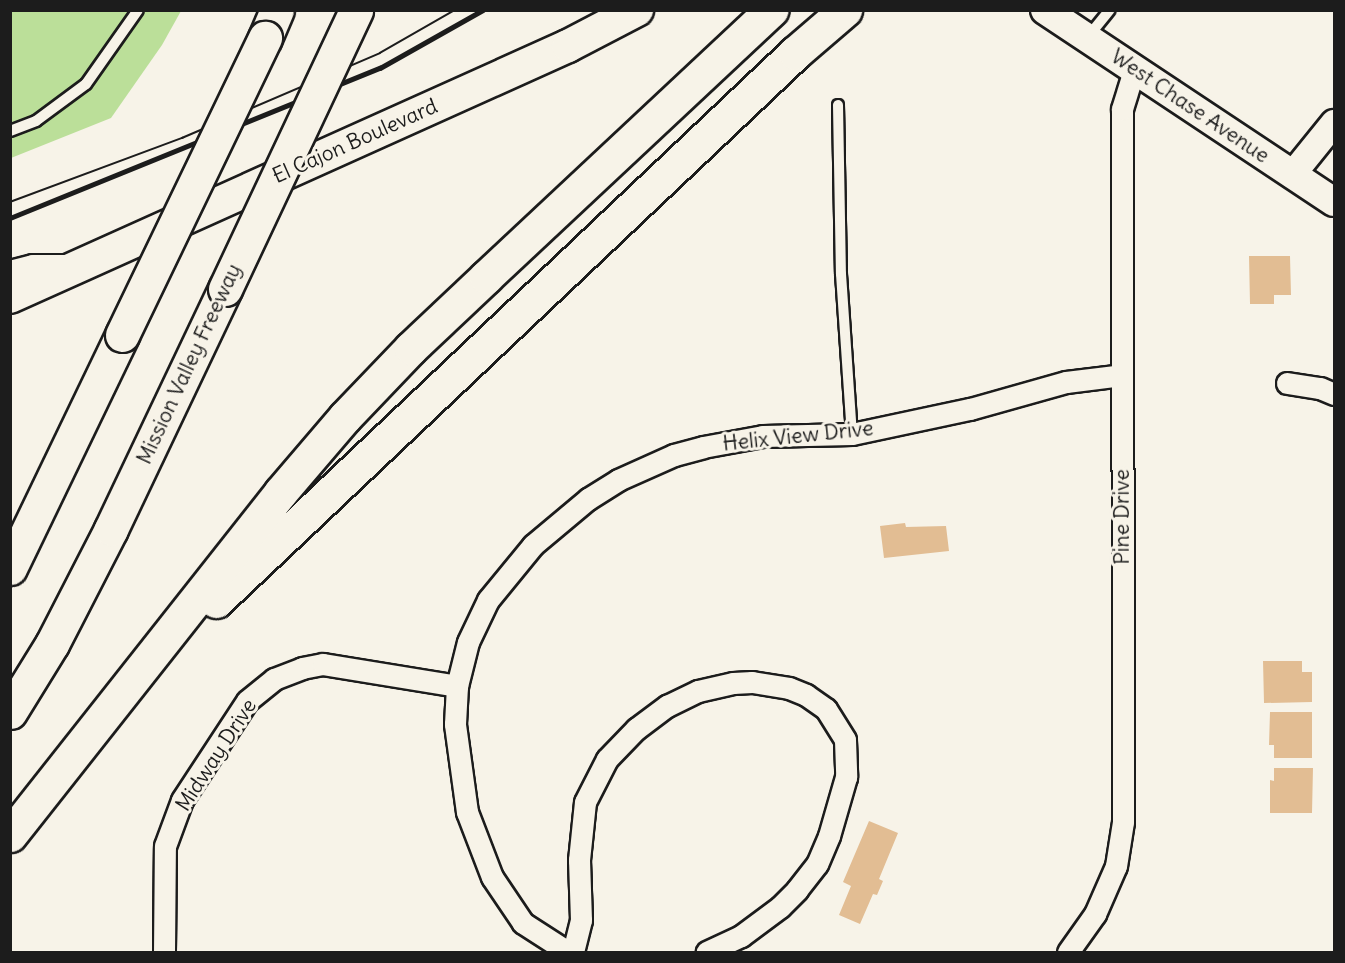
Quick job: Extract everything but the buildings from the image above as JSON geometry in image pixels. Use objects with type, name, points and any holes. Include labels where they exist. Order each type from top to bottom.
[{"type":"highway","name":"Mission Valley Freeway","points":[[10,712],[52,644],[111,529],[356,10]]},
{"type":"highway","points":[[10,835],[158,651],[280,493],[345,417],[403,356],[771,10]]},
{"type":"highway","points":[[795,53],[828,10]]},
{"type":"highway","points":[[158,651],[239,580],[795,53],[845,10]]},
{"type":"highway","points":[[10,568],[271,24]]},
{"type":"main road","name":"El Cajon Boulevard","points":[[10,297],[568,46],[637,10]]},
{"type":"main road","name":"West Chase Avenue","points":[[1045,10],[1335,202]]},
{"type":"main road","name":"El Cajon Boulevard","points":[[10,275],[34,269],[72,269]]},
{"type":"street","name":"Pine Drive","points":[[1068,952],[1095,914],[1116,866],[1123,822],[1122,109],[1134,70]]},
{"type":"street","points":[[1292,175],[1335,123]]},
{"type":"street","name":"Helix View Drive","points":[[568,952],[523,923],[492,877],[467,812],[455,724],[457,687],[468,642],[488,600],[533,545],[588,499],[646,467],[703,447],[763,436],[852,434],[970,410],[1066,382],[1122,375]]},
{"type":"street","points":[[1287,383],[1320,388],[1335,394]]},
{"type":"street","name":"Midway Drive","points":[[164,952],[165,846],[182,800],[247,701],[274,679],[302,668],[323,664],[457,687]]},
{"type":"street","points":[[573,952],[581,920],[579,860],[585,802],[607,759],[636,729],[667,706],[698,691],[733,683],[752,682],[789,688],[806,695],[826,709],[844,740],[846,777],[829,836],[817,864],[780,907],[741,936],[706,952]]},
{"type":"lane","points":[[10,131],[36,121],[86,84],[125,33],[138,10]]},
{"type":"lane","points":[[1087,38],[1110,10]]},
{"type":"lane","points":[[838,105],[841,274],[852,434]]},
{"type":"green space","points":[[11,11],[181,11],[162,45],[111,118],[11,158]]},
{"type":"tram line","points":[[10,202],[182,138],[380,53],[455,10]]},
{"type":"railway","points":[[10,218],[380,68],[483,10]]}]
